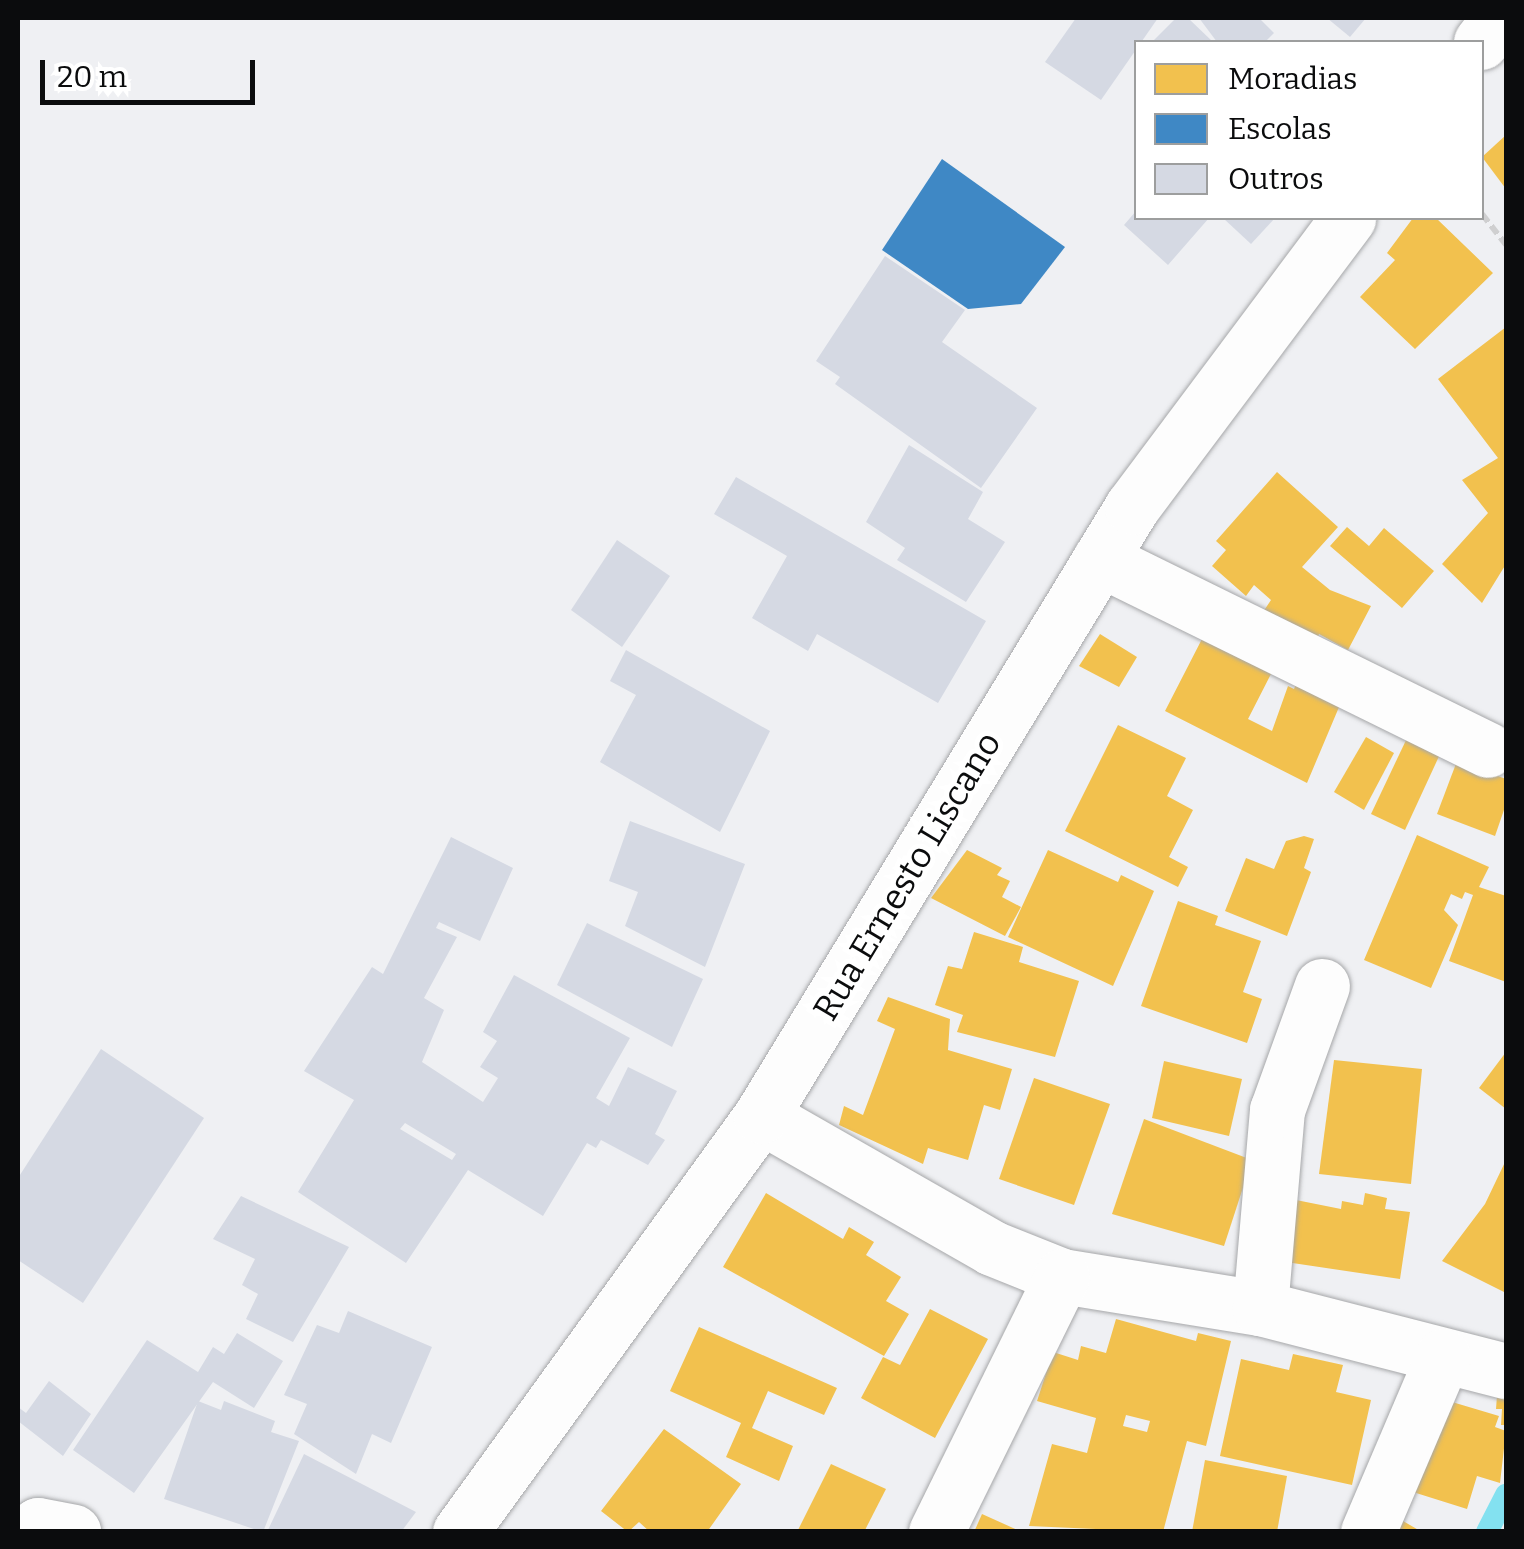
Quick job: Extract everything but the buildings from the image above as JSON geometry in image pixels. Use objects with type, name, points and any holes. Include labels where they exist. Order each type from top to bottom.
[{"type":"street","points":[[1483,40],[1500,18]]},
{"type":"street","name":"Rua Ernesto Liscano","points":[[460,1532],[761,1116],[1100,559],[1347,220]]},
{"type":"street","points":[[1100,559],[1488,750]]},
{"type":"street","points":[[1260,1308],[1277,1110],[1322,986]]},
{"type":"street","points":[[761,1116],[992,1248],[1062,1276],[1260,1308],[1506,1371]]},
{"type":"street","points":[[936,1532],[1062,1276]]},
{"type":"street","points":[[1368,1532],[1443,1356]]},
{"type":"street","points":[[28,1532],[38,1525],[73,1532]]},
{"type":"path","points":[[1484,217],[1506,245]]},
{"type":"waterway","points":[[1487,1532],[1506,1495]]}]
